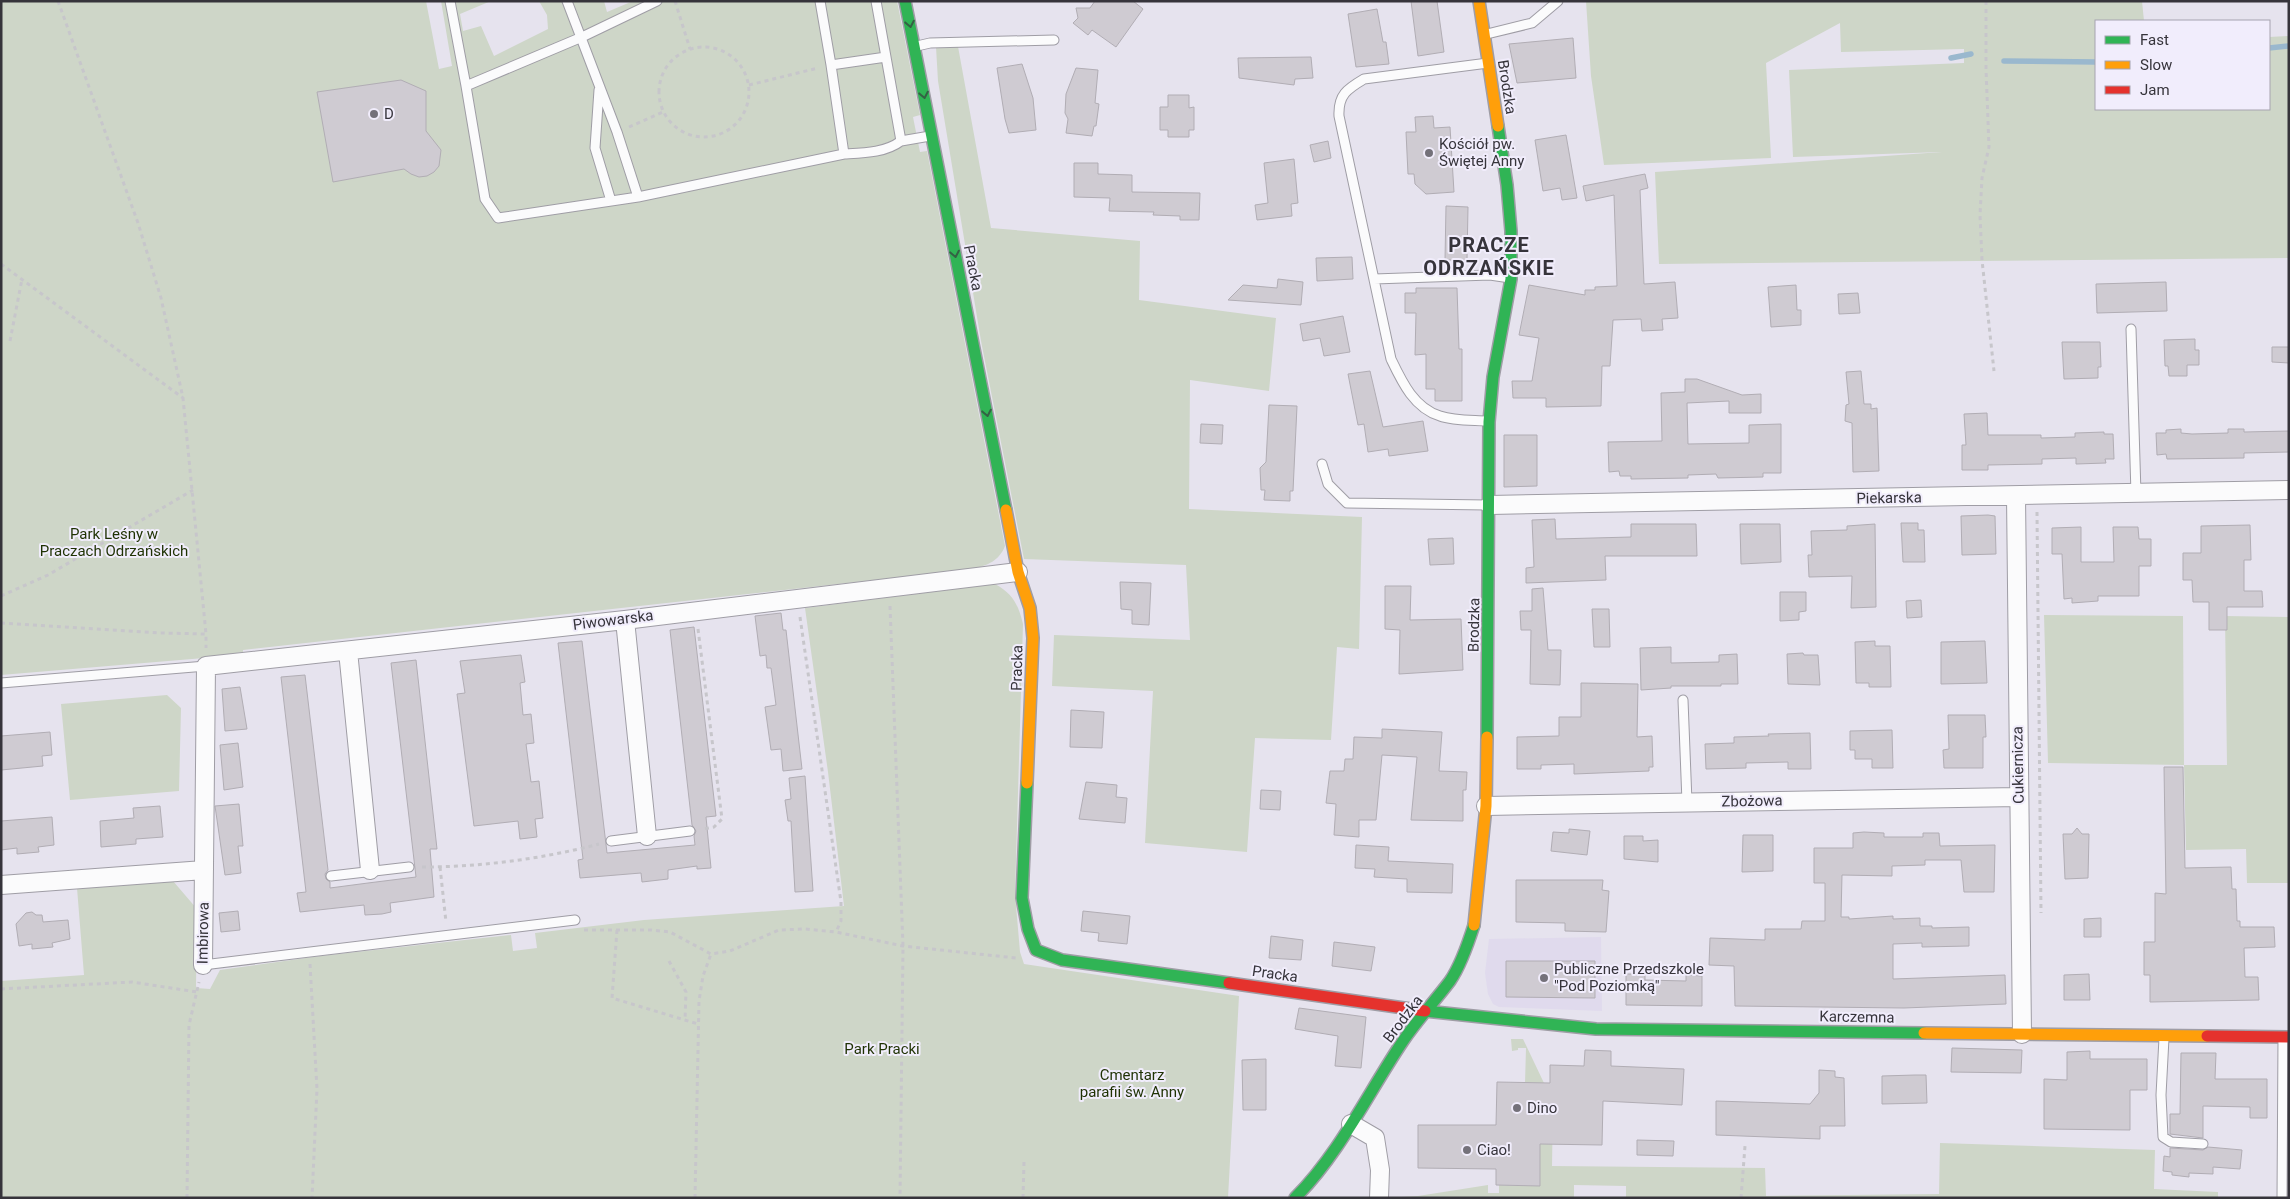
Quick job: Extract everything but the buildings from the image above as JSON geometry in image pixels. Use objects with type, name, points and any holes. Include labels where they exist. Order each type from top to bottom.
[{"type":"street","name":"Pracka","points":[[905,1],[1018,572],[1030,608],[1033,666],[1022,898],[1028,929],[1036,950],[1062,960],[1427,1011]]},
{"type":"street","name":"Brodzka","points":[[1295,1198],[1310,1183],[1351,1124],[1404,1039],[1441,994],[1460,964],[1475,922],[1486,806],[1490,422],[1493,377],[1511,278],[1511,231],[1507,185],[1479,1]]},
{"type":"street","name":"Piekarska","points":[[1490,505],[2289,490]]},
{"type":"street","name":"Cukiernicza","points":[[2016,496],[2022,1034]]},
{"type":"street","name":"Piwowarska","points":[[206,666],[625,620],[1018,572]]},
{"type":"street","points":[[625,620],[647,836]]},
{"type":"street","points":[[348,651],[370,870]]},
{"type":"street","name":"Imbirowa","points":[[203,966],[206,666]]},
{"type":"street","name":"Zbożowa","points":[[1486,806],[2018,798]]},
{"type":"street","points":[[1,885],[204,870]]},
{"type":"street","name":"Karczemna","points":[[1427,1011],[1596,1030],[2286,1037]]},
{"type":"street","points":[[1351,1124],[1375,1138],[1380,1170],[1379,1198]]},
{"type":"lane","points":[[450,1],[485,199],[498,218],[638,197],[844,154],[869,153],[893,147],[901,141],[932,136]]},
{"type":"lane","points":[[567,1],[617,132],[638,197]]},
{"type":"lane","points":[[466,86],[582,37],[657,1]]},
{"type":"lane","points":[[820,1],[844,154]]},
{"type":"lane","points":[[876,1],[901,141]]},
{"type":"lane","points":[[1484,34],[1532,23],[1558,1]]},
{"type":"lane","points":[[914,47],[930,43],[1054,40]]},
{"type":"lane","points":[[831,65],[886,57]]},
{"type":"lane","points":[[1488,63],[1364,79],[1348,88],[1339,104],[1339,116],[1391,359],[1404,388],[1422,407],[1440,416],[1490,422]]},
{"type":"lane","points":[[599,85],[595,148],[611,201]]},
{"type":"lane","points":[[1374,279],[1490,275],[1511,278]]},
{"type":"lane","points":[[2132,329],[2136,494]]},
{"type":"lane","points":[[1322,464],[1328,484],[1347,502],[1490,505]]},
{"type":"lane","points":[[1,683],[206,666]]},
{"type":"lane","points":[[1683,700],[1687,802]]},
{"type":"lane","points":[[611,841],[690,831]]},
{"type":"lane","points":[[331,876],[409,867]]},
{"type":"lane","points":[[203,966],[571,921]]},
{"type":"lane","points":[[2164,1035],[2163,1136],[2171,1142],[2203,1144]]},
{"type":"lane","points":[[2282,1198],[2286,1037]]},
{"type":"path","points":[[58,1],[138,223],[161,298],[183,398],[206,634],[206,666]]},
{"type":"path","points":[[675,1],[690,49]]},
{"type":"path","points":[[1986,1],[1986,68],[1990,147],[1982,178],[1980,215],[1982,260],[1994,371]]},
{"type":"path","points":[[705,47],[720,50],[734,58],[744,70],[749,85],[748,104],[740,120],[726,132],[708,138],[690,136],[674,126],[663,112],[659,93],[662,74],[673,59],[690,49],[705,47]]},
{"type":"path","points":[[749,85],[831,65]]},
{"type":"path","points":[[617,132],[663,112]]},
{"type":"path","points":[[1,264],[183,398]]},
{"type":"path","points":[[10,341],[22,279]]},
{"type":"path","points":[[1,596],[48,575],[193,490]]},
{"type":"path","points":[[2037,496],[2041,916]]},
{"type":"path","points":[[889,588],[903,946],[900,1198]]},
{"type":"path","points":[[797,598],[841,902],[841,921],[836,932]]},
{"type":"path","points":[[690,831],[714,827],[722,819],[696,610]]},
{"type":"path","points":[[1,623],[206,634]]},
{"type":"path","points":[[409,867],[440,867],[565,853],[611,841]]},
{"type":"path","points":[[440,867],[448,935]]},
{"type":"path","points":[[571,921],[577,930],[670,932],[711,954],[730,951],[779,930],[805,929],[836,932],[903,946],[1022,958],[1036,950]]},
{"type":"path","points":[[617,930],[612,998],[698,1024]]},
{"type":"path","points":[[309,952],[318,1090],[312,1198]]},
{"type":"path","points":[[695,1198],[698,1024],[703,976],[711,954]]},
{"type":"path","points":[[669,961],[686,992],[685,1020]]},
{"type":"path","name":"Imbirowa","points":[[187,1198],[190,1025],[203,966]]},
{"type":"path","points":[[1,989],[132,982],[197,992]]},
{"type":"path","points":[[1741,1198],[1745,1146]]},
{"type":"path","points":[[1023,1198],[1024,1162]]},
{"type":"shaded area","name":"Publiczne Przedszkole \"Pod Poziomką\"","points":[[1601,937],[1602,1011],[1499,1007],[1493,1004],[1488,994],[1485,973],[1489,939]]},
{"type":"green space","name":"Park Leśny w Praczach Odrzańskich","points":[[1,1],[426,1],[439,69],[452,66],[441,1],[491,1],[460,14],[463,31],[481,26],[494,56],[548,29],[547,15],[539,1],[604,1],[607,12],[633,1],[897,1],[920,115],[913,117],[920,152],[927,151],[1005,546],[1003,551],[992,562],[973,569],[243,650],[243,652],[204,658],[1,675]]},
{"type":"green space","points":[[1586,1],[2142,1],[2144,20],[2095,20],[2095,110],[2270,110],[2270,37],[2289,36],[2289,258],[1659,264],[1655,172],[1942,152],[1793,157],[1789,70],[1964,63],[1964,49],[1841,52],[1840,23],[1766,63],[1771,158],[1604,165],[1591,76]]},
{"type":"green space","points":[[957,41],[991,228],[1140,241],[1139,300],[1276,318],[1269,391],[1190,380],[1189,509],[1362,517],[1359,649],[1337,647],[1331,740],[1255,738],[1247,852],[1145,843],[1153,691],[1052,686],[1054,635],[1190,640],[1186,565],[1024,559],[981,341],[938,81],[936,47]]},
{"type":"green space","name":"Park Pracki","points":[[995,584],[1014,600],[1023,624],[1015,894],[1020,952],[1024,964],[1239,996],[1228,1198],[1,1198],[1,981],[84,975],[77,888],[173,881],[197,909],[196,988],[210,989],[220,970],[320,956],[511,935],[513,951],[537,948],[535,933],[644,920],[844,906],[828,772],[805,608]]},
{"type":"green space","points":[[2044,615],[2183,616],[2184,765],[2048,763]]},
{"type":"green space","points":[[2225,616],[2289,617],[2289,883],[2247,883],[2246,849],[2186,850],[2184,765],[2227,765]]},
{"type":"green space","points":[[167,695],[181,708],[179,791],[70,800],[61,704]]},
{"type":"green space","points":[[1511,1039],[1523,1039],[1553,1102],[1552,1166],[1765,1168],[1766,1196],[1939,1194],[1940,1143],[2155,1150],[2154,1189],[2218,1192],[2218,1198],[1626,1198],[1626,1186],[1574,1185],[1574,1198],[1385,1198],[1418,1196],[1488,1185],[1488,1193],[1499,1193],[1499,1185],[1539,1186],[1541,1100],[1525,1083],[1526,1048],[1518,1048],[1518,1050],[1512,1051]]},
{"type":"waterway","points":[[2270,48],[2289,46]]},
{"type":"waterway","points":[[1951,58],[1971,54]]},
{"type":"waterway","points":[[2004,61],[2095,62]]},
{"type":"traffic: fast","points":[[905,1],[1006,510]]},
{"type":"traffic: fast","points":[[1487,737],[1489,422],[1493,377],[1511,279],[1511,231],[1507,185],[1498,126]]},
{"type":"traffic: fast","points":[[1027,783],[1022,898],[1028,929],[1036,950],[1062,960],[1229,983]]},
{"type":"traffic: fast","points":[[1295,1198],[1326,1162],[1403,1041],[1454,975],[1467,947],[1474,925]]},
{"type":"traffic: fast","points":[[1425,1011],[1596,1029],[1924,1033]]},
{"type":"traffic: slow","points":[[1479,1],[1498,126]]},
{"type":"traffic: slow","points":[[1006,510],[1018,572],[1030,608],[1033,638],[1027,783]]},
{"type":"traffic: slow","points":[[1474,925],[1486,806],[1487,737]]},
{"type":"traffic: slow","points":[[1924,1033],[2207,1036]]},
{"type":"traffic: jam","points":[[1229,983],[1425,1011]]},
{"type":"traffic: jam","points":[[2207,1036],[2289,1037]]},
{"type":"place","name":"D","points":[[374,114]]},
{"type":"place","name":"Kościół pw. Świętej Anny","points":[[1429,153]]},
{"type":"place","name":"Publiczne Przedszkole \"Pod Poziomką\"","points":[[1544,978]]},
{"type":"place","name":"Dino","points":[[1517,1108]]},
{"type":"place","name":"Ciao!","points":[[1467,1150]]},
{"type":"district","name":"PRACZE ODRZAŃSKIE","points":[[1489,256]]},
{"type":"park label","name":"Cmentarz parafii św. Anny","points":[[1132,1084]]}]
